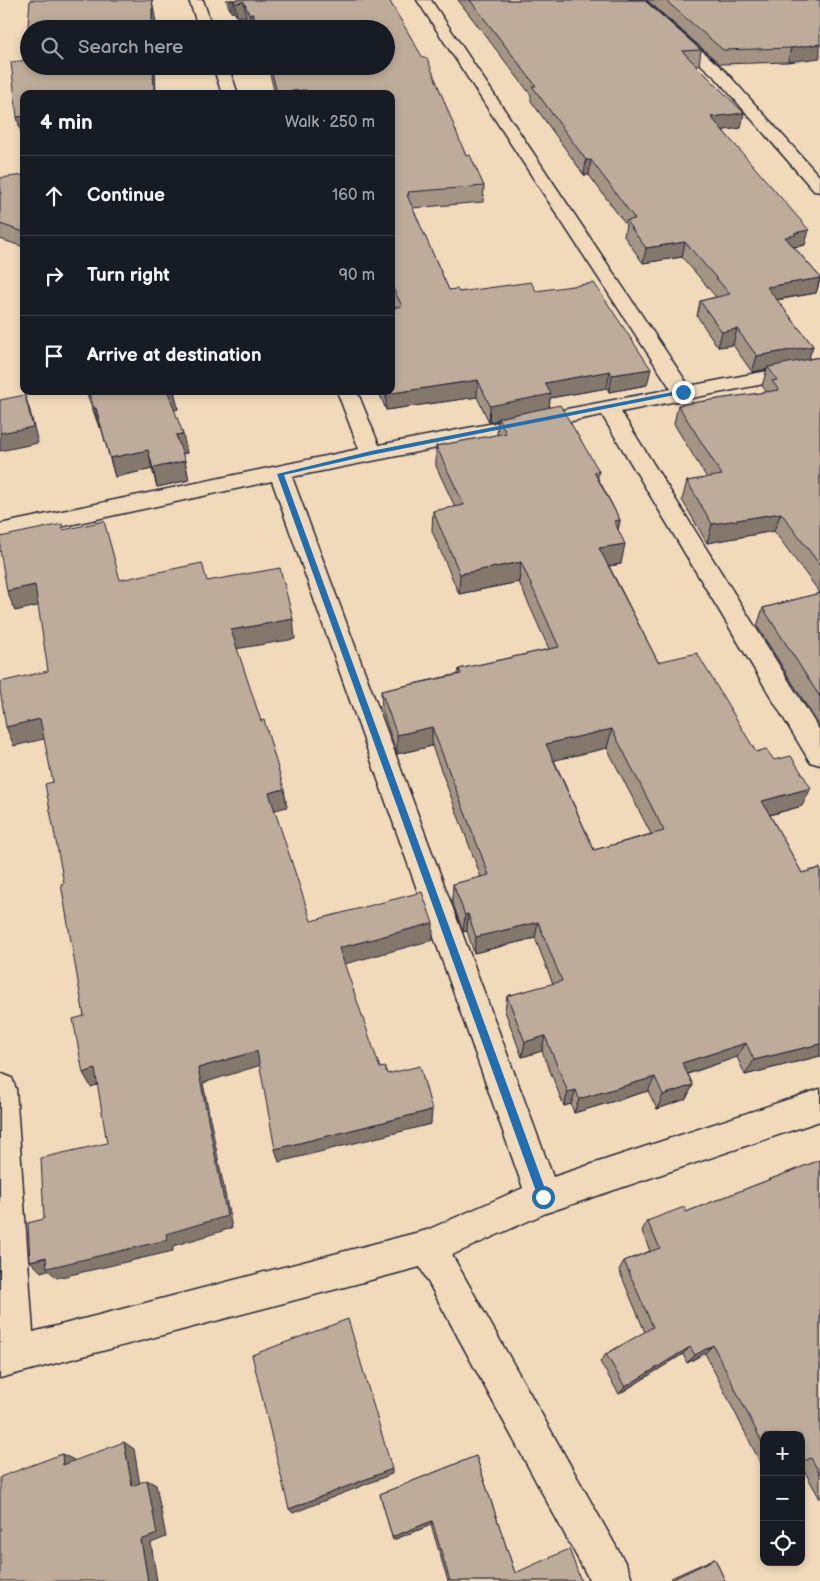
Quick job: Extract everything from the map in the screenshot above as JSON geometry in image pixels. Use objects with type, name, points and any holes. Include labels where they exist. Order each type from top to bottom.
[{"type":"street","points":[[196,0],[203,20]]},
{"type":"street","points":[[424,0],[683,392]]},
{"type":"street","points":[[636,0],[721,75],[820,186]]},
{"type":"street","points":[[223,75],[229,90]]},
{"type":"street","points":[[0,532],[280,474],[371,453],[820,367]]},
{"type":"street","points":[[349,395],[371,453]]},
{"type":"street","points":[[608,407],[820,754]]},
{"type":"street","points":[[280,474],[543,1197]]},
{"type":"street","points":[[0,1089],[8,1356],[428,1247],[543,1197],[820,1105]]},
{"type":"street","points":[[428,1247],[612,1581]]},
{"type":"building","points":[[30,0],[152,0],[152,20],[28,20]]},
{"type":"building","points":[[234,0],[389,0],[423,58],[427,58],[466,156],[470,155],[484,186],[408,192],[409,195],[407,195],[449,290],[457,289],[459,292],[531,282],[536,291],[594,283],[651,369],[612,375],[610,371],[545,383],[551,394],[490,406],[478,380],[395,393],[395,307],[402,306],[395,292],[395,90],[276,90],[272,75],[395,75],[395,20],[255,20],[253,14],[249,14],[244,2],[235,3]]},
{"type":"building","points":[[470,0],[644,0],[701,50],[682,51],[744,113],[711,117],[809,230],[785,237],[820,278],[767,287],[813,346],[757,356],[737,329],[722,332],[700,301],[730,294],[685,242],[646,248],[626,221],[635,219],[591,160],[586,160],[532,86],[536,86]]},
{"type":"building","points":[[665,0],[820,0],[820,44],[791,48],[723,50]]},
{"type":"building","points":[[20,61],[20,75],[153,75],[154,90],[20,90],[20,117],[17,117],[11,62]]},
{"type":"building","points":[[20,176],[20,231],[0,224],[0,178]]},
{"type":"building","points":[[820,357],[820,565],[781,513],[712,524],[687,481],[722,475],[678,405],[779,390],[772,381],[777,380],[768,367]]},
{"type":"building","points":[[25,395],[33,427],[0,433],[0,400]]},
{"type":"building","points":[[89,395],[169,395],[183,434],[176,435],[185,461],[153,468],[148,450],[110,458],[96,408],[94,408]]},
{"type":"building","points":[[560,405],[599,471],[594,472],[620,520],[614,521],[625,544],[599,548],[658,662],[697,653],[756,752],[766,749],[774,760],[791,756],[811,788],[762,801],[802,873],[820,868],[820,1044],[754,1060],[746,1043],[682,1063],[693,1085],[663,1095],[655,1077],[579,1099],[576,1090],[568,1092],[545,1036],[525,1042],[507,996],[562,981],[538,922],[476,937],[468,914],[465,915],[453,884],[489,875],[432,727],[397,735],[381,691],[461,674],[459,669],[559,647],[521,562],[460,574],[433,511],[464,505],[436,446],[506,433],[498,418]],"holes":[[[612,729],[664,831],[594,850],[546,744]]]},
{"type":"building","points":[[104,521],[120,580],[202,563],[207,581],[280,568],[293,619],[231,630],[261,721],[264,720],[284,789],[269,793],[311,921],[422,892],[433,923],[339,948],[380,1068],[385,1067],[387,1074],[420,1066],[432,1110],[275,1149],[257,1051],[198,1068],[227,1216],[166,1234],[167,1240],[47,1268],[46,1257],[30,1261],[28,1223],[44,1219],[41,1158],[107,1143],[95,1069],[83,1073],[73,1019],[84,1016],[61,884],[64,883],[45,784],[53,782],[40,719],[6,727],[0,682],[48,671],[35,585],[7,591],[0,550],[0,537],[62,524],[63,530]]},
{"type":"building","points":[[820,593],[820,697],[763,608]]},
{"type":"building","points":[[820,1160],[820,1474],[811,1458],[805,1460],[805,1431],[760,1431],[760,1438],[713,1345],[695,1355],[690,1347],[625,1387],[606,1354],[653,1327],[624,1261],[660,1248],[647,1221],[684,1207],[686,1212]]},
{"type":"building","points":[[348,1319],[392,1469],[289,1509],[252,1355]]},
{"type":"building","points":[[124,1442],[132,1486],[147,1480],[157,1534],[141,1540],[148,1581],[0,1581],[0,1477],[62,1454],[63,1465]]},
{"type":"building","points":[[476,1456],[515,1573],[569,1549],[581,1581],[450,1581],[432,1521],[392,1537],[380,1494]]},
{"type":"building","points":[[715,1559],[725,1581],[676,1581],[675,1578]]},
{"type":"route","points":[[543,1197],[280,474],[371,453],[683,392]]}]
